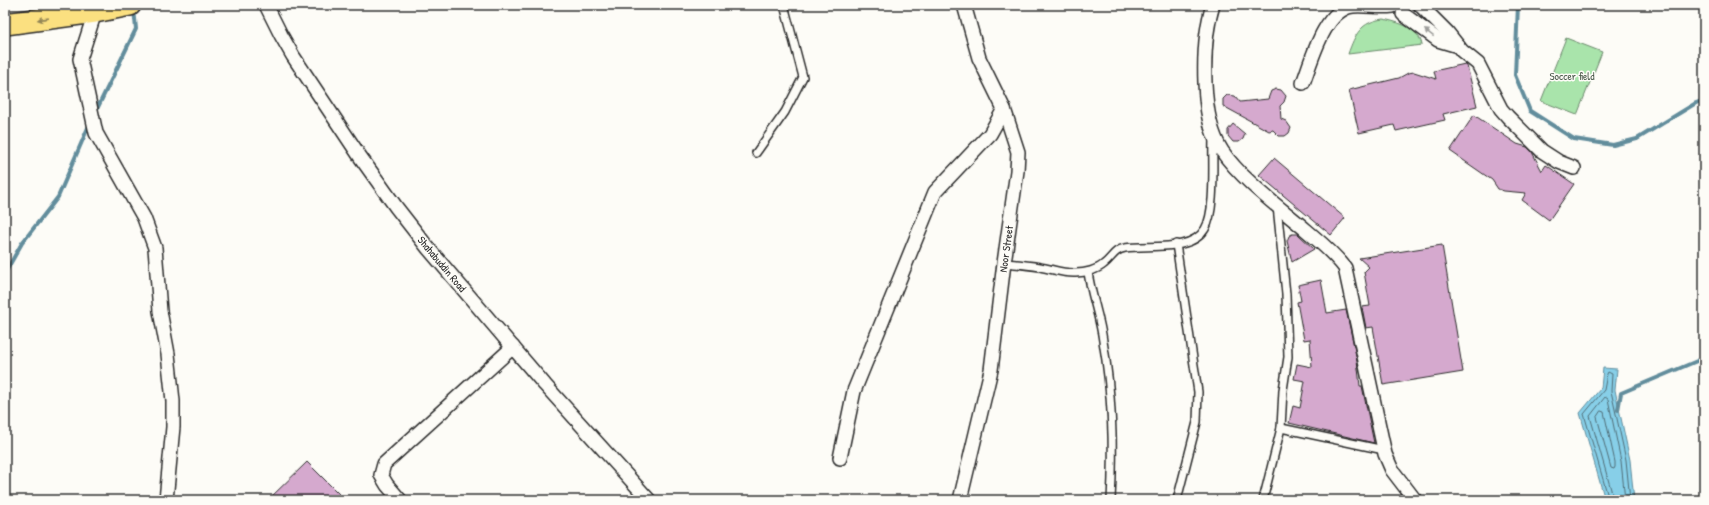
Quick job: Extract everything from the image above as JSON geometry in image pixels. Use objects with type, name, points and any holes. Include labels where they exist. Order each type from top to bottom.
[{"type":"main road","points":[[5,24],[96,12],[130,5]]},
{"type":"street","name":"Shahabuddin Road","points":[[266,5],[293,56],[361,158],[396,207],[428,248],[545,385],[649,500]]},
{"type":"street","name":"Noor Street","points":[[960,500],[991,370],[1004,263],[1018,170],[1018,152],[1004,109],[979,58],[964,5]]},
{"type":"street","points":[[1213,5],[1206,29],[1205,78],[1207,109],[1213,133],[1221,150],[1236,168],[1277,206],[1336,255],[1345,268],[1384,450],[1392,470],[1415,500]]},
{"type":"street","points":[[1304,82],[1312,57],[1329,21],[1337,12],[1347,7],[1354,6],[1396,9],[1412,12],[1415,5]]},
{"type":"street","points":[[1420,5],[1434,18],[1458,46],[1482,68],[1496,101],[1508,117],[1542,151],[1574,168]]},
{"type":"street","points":[[1396,9],[1438,40],[1458,46]]},
{"type":"street","points":[[96,12],[80,59],[96,133],[144,218],[155,248],[160,311],[168,354],[173,401],[173,427],[166,500]]},
{"type":"street","points":[[840,458],[854,391],[936,192],[990,134],[1004,109]]},
{"type":"street","points":[[400,500],[387,485],[381,475],[384,464],[514,347]]},
{"type":"lane","points":[[756,153],[785,112],[803,77],[784,5]]},
{"type":"lane","points":[[1004,263],[1041,267],[1060,272],[1088,272],[1099,268],[1105,264],[1115,252],[1125,248],[1159,247],[1189,242],[1198,237],[1205,230],[1209,221],[1211,204],[1213,133]]},
{"type":"lane","points":[[1263,500],[1281,428],[1283,390],[1288,357],[1288,327],[1277,206]]},
{"type":"lane","points":[[1176,244],[1198,392],[1197,422],[1177,500]]},
{"type":"lane","points":[[1088,272],[1103,340],[1109,393],[1113,464],[1110,500]]},
{"type":"lane","points":[[1281,428],[1384,450]]},
{"type":"green space","points":[[1383,19],[1401,24],[1412,30],[1417,34],[1422,45],[1348,54],[1356,35],[1364,26]]},
{"type":"green space","name":"Soccer field","points":[[1566,38],[1602,52],[1577,115],[1541,101]]},
{"type":"water","points":[[1603,368],[1617,369],[1615,390],[1630,460],[1634,500],[1605,500],[1580,413],[1601,388]]},
{"type":"building","points":[[1465,64],[1467,66],[1477,106],[1443,114],[1445,120],[1396,131],[1394,125],[1359,133],[1349,90],[1399,78],[1408,73],[1414,72],[1436,79],[1434,71]]},
{"type":"building","points":[[1276,89],[1281,90],[1286,96],[1284,102],[1280,106],[1281,119],[1286,121],[1291,128],[1289,133],[1285,136],[1279,136],[1273,130],[1269,131],[1223,106],[1223,99],[1227,95],[1235,96],[1240,102],[1268,99],[1271,91]]},
{"type":"building","points":[[1474,115],[1517,144],[1527,147],[1532,152],[1542,171],[1546,165],[1574,184],[1549,220],[1522,200],[1526,193],[1498,189],[1492,180],[1450,151]]},
{"type":"building","points":[[1233,124],[1245,134],[1243,139],[1239,142],[1233,142],[1228,136],[1228,130]]},
{"type":"building","points":[[1274,158],[1345,218],[1331,235],[1259,175]]},
{"type":"building","points":[[1292,234],[1298,234],[1314,249],[1292,262],[1287,241],[1289,236]]},
{"type":"building","points":[[1442,245],[1463,372],[1383,385],[1373,327],[1366,328],[1362,307],[1370,306],[1364,272],[1369,267],[1359,258]]},
{"type":"building","points":[[1321,280],[1327,313],[1346,310],[1357,360],[1360,386],[1362,386],[1374,443],[1289,423],[1293,406],[1300,408],[1305,381],[1294,379],[1297,364],[1312,367],[1310,339],[1304,340],[1297,302],[1301,301],[1298,285]]},
{"type":"building","points":[[307,462],[345,500],[268,500]]},
{"type":"waterway","points":[[1518,5],[1515,75],[1530,111],[1574,139],[1613,145],[1637,139],[1696,103],[1704,100]]},
{"type":"waterway","points":[[95,113],[136,29],[134,9]]},
{"type":"waterway","points":[[5,273],[22,243],[58,197],[90,123]]},
{"type":"waterway","points":[[1618,410],[1621,393],[1704,358]]}]
